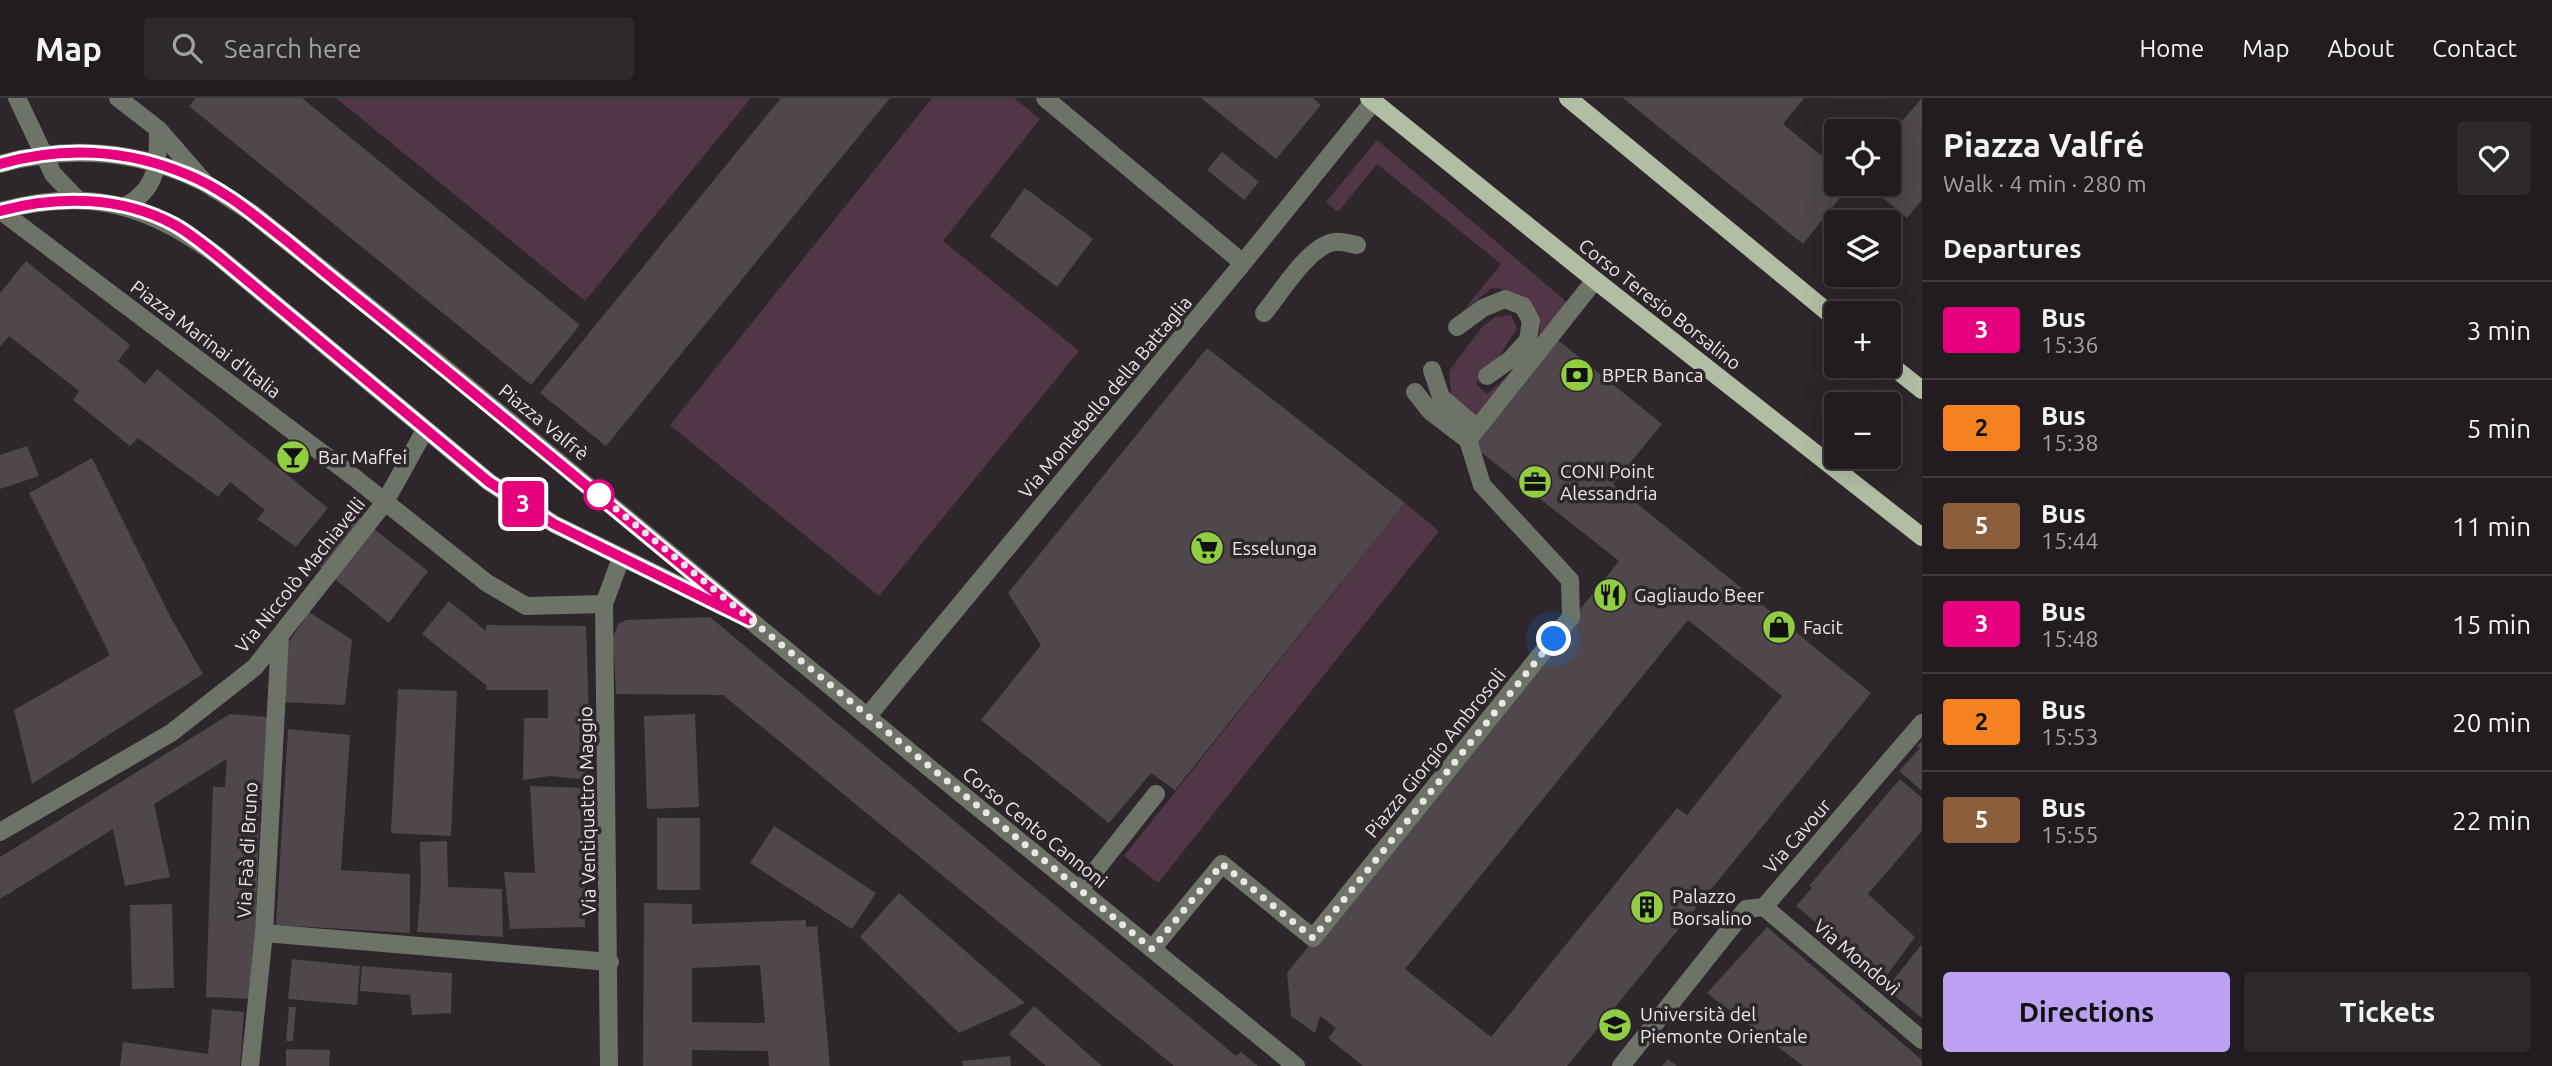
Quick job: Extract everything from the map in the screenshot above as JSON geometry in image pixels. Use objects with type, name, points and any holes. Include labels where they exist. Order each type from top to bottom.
[{"type":"main road","points":[[1567,98],[1824,309]]},
{"type":"main road","name":"Corso Teresio Borsalino","points":[[1373,99],[1595,280],[1922,537]]},
{"type":"main road","points":[[1901,373],[1922,390]]},
{"type":"street","points":[[17,98],[54,174],[78,200]]},
{"type":"street","name":"Piazza Valfrè","points":[[118,98],[158,129],[205,183],[252,213],[399,331],[749,620]]},
{"type":"street","points":[[1045,98],[1243,263]]},
{"type":"street","name":"Via Montebello della Battaglia","points":[[867,717],[1243,263],[1373,99]]},
{"type":"street","points":[[123,207],[145,191],[158,164],[158,129]]},
{"type":"street","points":[[0,164],[22,158],[72,152],[104,153],[158,164],[205,183]]},
{"type":"street","points":[[0,211],[38,202],[78,200],[123,207],[156,217],[192,236],[504,493],[554,524],[749,620]]},
{"type":"street","name":"Piazza Marinai d'Italia","points":[[0,211],[385,502]]},
{"type":"street","points":[[1264,313],[1318,249],[1335,242],[1357,245]]},
{"type":"street","points":[[1473,434],[1595,280]]},
{"type":"street","points":[[1457,327],[1483,307],[1505,299],[1522,306],[1531,321],[1528,340],[1511,359],[1487,376]]},
{"type":"street","points":[[1432,370],[1441,397],[1473,434]]},
{"type":"street","points":[[1415,392],[1430,411],[1473,434]]},
{"type":"street","points":[[425,430],[385,502],[486,583],[526,606],[604,604]]},
{"type":"street","name":"Piazza Giorgio Ambrosoli","points":[[1152,949],[1222,864],[1313,938],[1571,617],[1570,580],[1482,485],[1473,434]]},
{"type":"street","name":"Via Niccolò Machiavelli","points":[[0,832],[171,733],[255,667],[385,502]]},
{"type":"street","name":"Via Ventiquattro Maggio","points":[[609,1066],[610,962],[604,604],[621,558]]},
{"type":"street","name":"Corso Cento Cannoni","points":[[749,620],[1296,1066]]},
{"type":"street","name":"Via Faà di Bruno","points":[[250,1066],[264,933],[280,636]]},
{"type":"street","name":"Via Cavour","points":[[1621,1066],[1746,909],[1764,907],[1922,723]]},
{"type":"street","points":[[1080,890],[1156,794]]},
{"type":"street","name":"Via Mondovì","points":[[1764,907],[1922,1040]]},
{"type":"street","points":[[264,933],[610,962]]},
{"type":"shaded area","points":[[336,98],[751,98],[585,301]]},
{"type":"shaded area","points":[[932,98],[1014,98],[1040,119],[943,241],[1079,351],[879,596],[670,425]]},
{"type":"shaded area","points":[[1377,140],[1569,304],[1475,421],[1447,398],[1451,394],[1449,371],[1482,327],[1495,317],[1511,315],[1517,328],[1494,365],[1484,370],[1476,384],[1487,394],[1531,350],[1540,332],[1538,319],[1522,296],[1492,288],[1463,311],[1501,264],[1377,164],[1338,212],[1326,202]]},
{"type":"shaded area","points":[[1405,503],[1439,531],[1158,883],[1124,856]]},
{"type":"building","points":[[196,98],[302,98],[580,325],[531,385],[189,106]]},
{"type":"building","points":[[781,98],[890,98],[606,446],[540,393]]},
{"type":"building","points":[[1201,98],[1313,98],[1321,105],[1276,159]]},
{"type":"building","points":[[1623,98],[1804,98],[1783,124],[1824,158],[1824,196],[1841,196],[1830,210],[1824,210],[1824,218],[1803,244]]},
{"type":"building","points":[[1922,98],[1922,200],[1907,218],[1901,210],[1880,196],[1901,196],[1901,122]]},
{"type":"building","points":[[1222,152],[1259,182],[1244,200],[1207,170]]},
{"type":"building","points":[[1025,188],[1093,239],[1057,287],[990,236]]},
{"type":"building","points":[[26,261],[130,345],[118,361],[145,384],[157,369],[328,508],[296,547],[257,519],[265,510],[230,482],[218,497],[138,438],[130,446],[73,400],[79,391],[9,336],[0,347],[0,293]]},
{"type":"building","points":[[1558,340],[1662,424],[1613,484],[1871,693],[1567,1066],[1363,1066],[1328,1038],[1336,1028],[1320,1016],[1315,1033],[1291,1016],[1287,973],[1619,561],[1473,446]],"holes":[[[1688,620],[1782,696],[1687,815],[1677,808],[1491,1037],[1405,969]]]},
{"type":"building","name":"Esselunga","points":[[1207,348],[1405,503],[1175,790],[1151,773],[1109,823],[981,720],[1041,645],[1008,593]]},
{"type":"building","points":[[27,446],[39,476],[0,489],[0,455]]},
{"type":"building","points":[[92,458],[170,616],[203,674],[32,784],[14,710],[110,655],[29,493]]},
{"type":"building","points":[[352,512],[428,571],[389,623],[314,562]]},
{"type":"building","points":[[449,601],[486,631],[486,625],[586,626],[591,780],[550,776],[523,780],[524,718],[548,718],[548,690],[486,690],[487,686],[422,634]]},
{"type":"building","points":[[309,612],[352,640],[345,705],[282,702],[287,645]]},
{"type":"building","points":[[710,617],[1236,1056],[1241,1052],[1258,1066],[1174,1066],[723,695],[616,694],[613,637],[619,623],[627,620]]},
{"type":"building","points":[[398,689],[457,691],[451,836],[391,833]]},
{"type":"building","points":[[230,714],[268,717],[263,800],[260,800],[253,999],[206,997],[213,787],[225,787],[227,759],[154,804],[170,877],[125,886],[113,829],[0,899],[0,857]]},
{"type":"building","points":[[695,714],[699,807],[647,809],[644,716]]},
{"type":"building","points":[[288,729],[350,735],[341,870],[410,874],[410,933],[276,925]]},
{"type":"building","points":[[1922,741],[1922,791],[1899,771],[1920,748],[1917,746]]},
{"type":"building","points":[[1900,779],[1922,798],[1922,831],[1868,894],[1915,937],[1884,979],[1796,906],[1812,888],[1809,886]]},
{"type":"building","points":[[530,786],[585,788],[585,927],[510,929],[504,872],[535,873]]},
{"type":"building","points":[[657,818],[700,818],[700,890],[657,890]]},
{"type":"building","points":[[774,826],[876,893],[852,929],[750,863]]},
{"type":"building","points":[[447,841],[448,887],[502,889],[503,937],[417,932],[421,885],[420,842]]},
{"type":"building","points":[[899,893],[1025,1003],[959,1033],[860,937]]},
{"type":"building","points":[[644,903],[692,904],[692,924],[806,920],[806,927],[817,926],[830,1066],[769,1066],[768,1051],[692,1050],[692,1066],[643,1066]],"holes":[[[760,965],[765,1023],[692,1022],[692,968]]]},
{"type":"building","points":[[172,904],[174,988],[132,989],[130,905]]},
{"type":"building","points":[[1767,927],[1922,1060],[1922,1066],[1803,1066],[1707,993]]},
{"type":"building","points":[[1922,944],[1922,1018],[1886,989]]},
{"type":"building","points":[[292,959],[360,966],[357,1005],[288,999]]},
{"type":"building","points":[[362,966],[452,973],[451,1013],[412,1015],[410,995],[360,991]]},
{"type":"building","points":[[1034,1006],[1102,1066],[1046,1066],[1009,1034]]},
{"type":"building","points":[[289,1007],[296,1007],[293,1041],[286,1041]]},
{"type":"building","points":[[212,1009],[244,1012],[240,1066],[120,1066],[123,1042],[208,1054]]},
{"type":"building","points":[[286,1049],[330,1050],[329,1066],[286,1066]]},
{"type":"building","points":[[1010,1056],[1011,1066],[963,1066],[962,1061]]},
{"type":"building","points":[[1668,1059],[1677,1066],[1662,1066]]},
{"type":"bus line","name":"3","points":[[0,164],[22,158],[72,152],[114,154],[173,169],[220,192],[252,213],[399,331],[749,620],[554,524],[489,482],[219,257],[173,225],[140,211],[78,200],[38,202],[0,211]]},
{"type":"place","name":"BPER Banca","points":[[1577,375]]},
{"type":"place","name":"Bar Maffei","points":[[293,457]]},
{"type":"place","name":"CONI Point Alessandria","points":[[1535,482]]},
{"type":"place","name":"Esselunga","points":[[1207,548]]},
{"type":"place","name":"Gagliaudo Beer","points":[[1610,595]]},
{"type":"place","name":"Facit","points":[[1779,627]]},
{"type":"place","name":"Palazzo Borsalino","points":[[1647,907]]},
{"type":"place","name":"Università del Piemonte Orientale","points":[[1615,1025]]},
{"type":"route","points":[[599,495],[593,490],[1152,949],[1222,864],[1313,938],[1554,639]]}]
